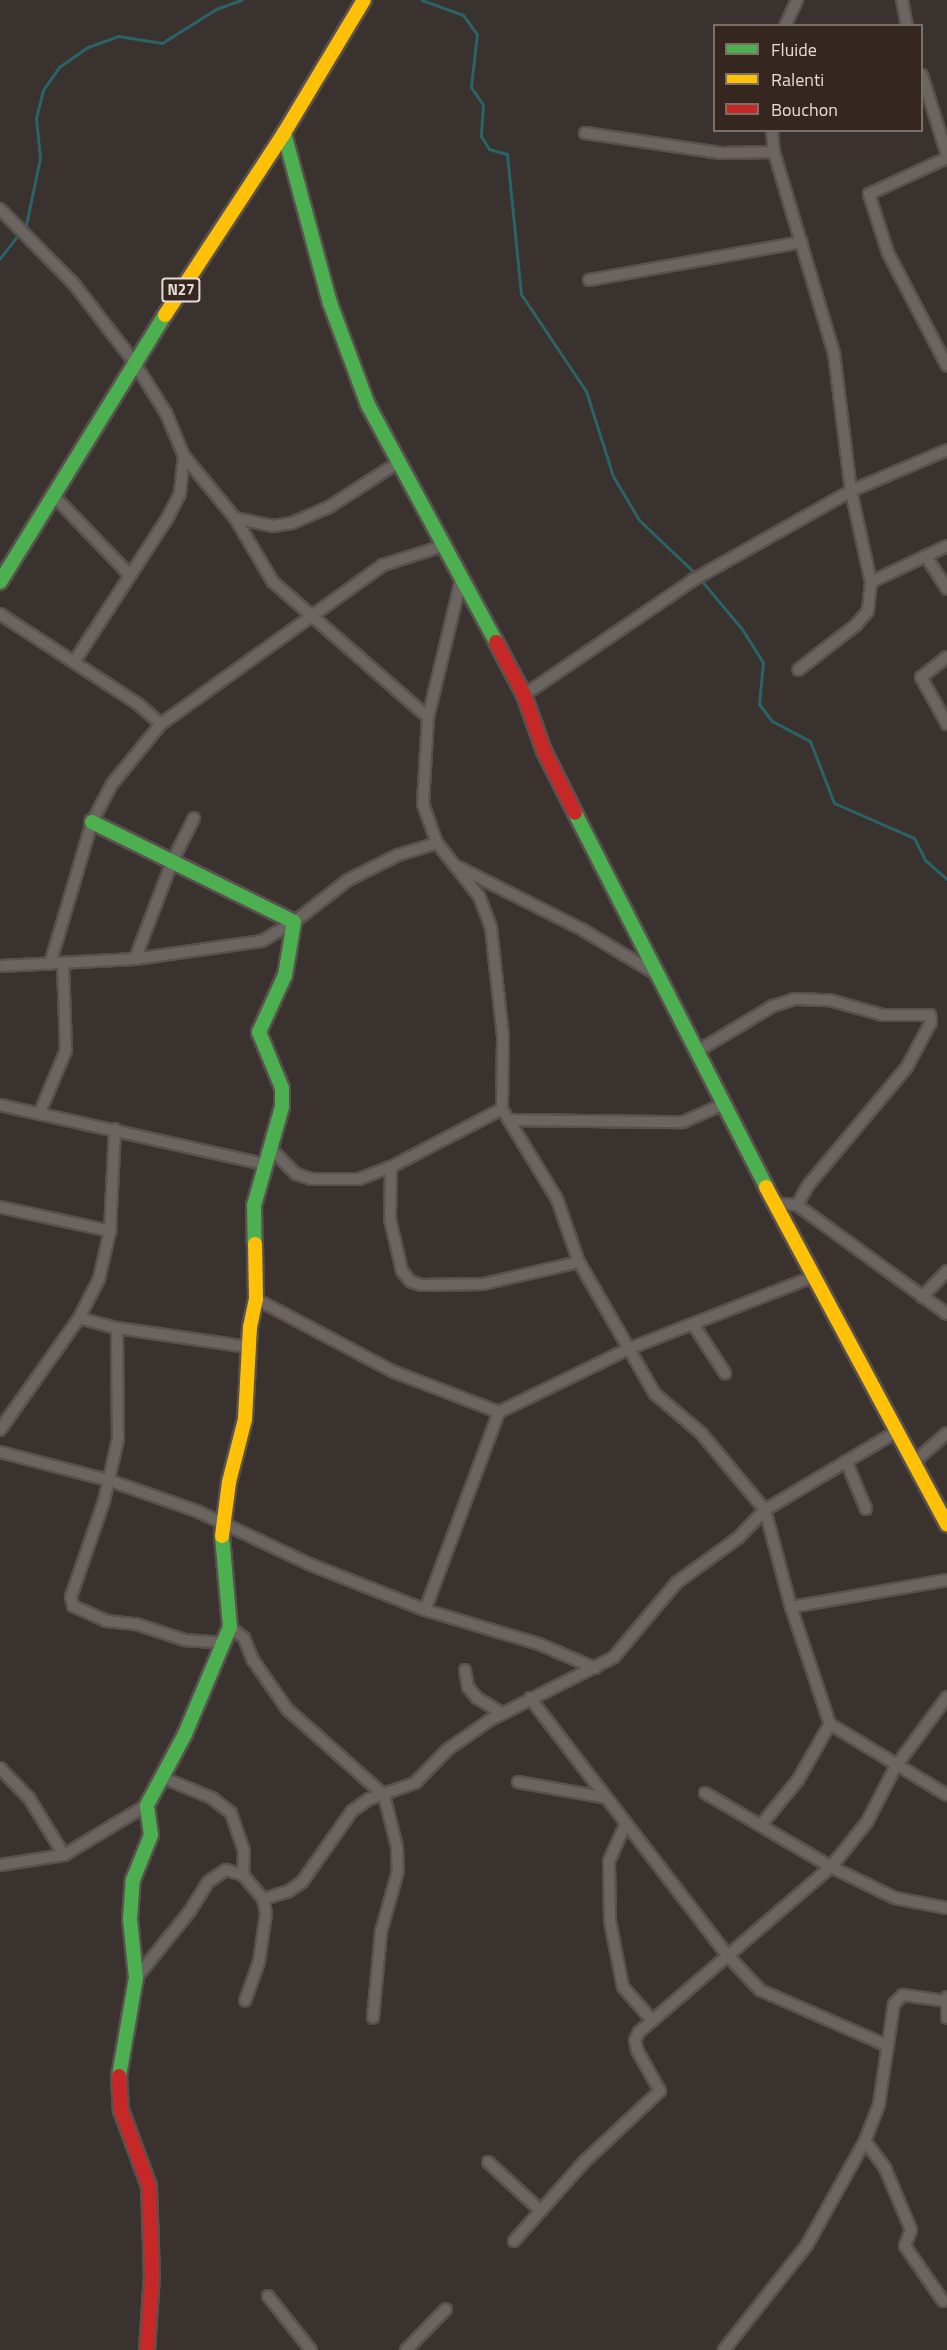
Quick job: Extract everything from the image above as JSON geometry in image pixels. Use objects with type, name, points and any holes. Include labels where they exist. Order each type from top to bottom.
[{"type":"street","name":"N27","points":[[0,582],[134,362],[284,133],[364,0]]},
{"type":"street","points":[[786,24],[797,0]]},
{"type":"street","points":[[902,0],[907,24]]},
{"type":"street","points":[[923,81],[947,156],[869,194],[888,253],[947,366]]},
{"type":"street","points":[[772,132],[774,152],[834,353],[851,491],[871,582],[868,611],[856,625],[798,670]]},
{"type":"street","points":[[284,133],[330,303],[369,405],[524,695],[544,751],[722,1105],[947,1525]]},
{"type":"street","points":[[585,133],[721,153],[774,152]]},
{"type":"street","points":[[0,209],[74,284],[134,362],[166,413],[184,456],[235,518],[273,582],[428,717]]},
{"type":"street","points":[[589,280],[802,242]]},
{"type":"street","points":[[524,695],[693,580],[851,491],[947,450]]},
{"type":"street","points":[[74,662],[180,492],[184,456]]},
{"type":"street","points":[[235,518],[273,526],[292,523],[329,507],[399,462]]},
{"type":"street","points":[[52,494],[130,575]]},
{"type":"street","points":[[50,964],[92,822],[112,784],[161,724],[309,614],[383,565],[443,546]]},
{"type":"street","points":[[871,582],[927,558],[947,546]]},
{"type":"street","points":[[927,558],[947,590]]},
{"type":"street","points":[[461,580],[428,717],[423,804],[437,843],[479,896],[492,928],[503,1037],[502,1109],[557,1199],[579,1262],[655,1394],[701,1433],[765,1510],[791,1607],[830,1724],[947,1795]]},
{"type":"street","points":[[0,614],[138,704],[161,724]]},
{"type":"street","points":[[947,657],[921,677],[947,724]]},
{"type":"street","points":[[135,959],[172,862],[194,818]]},
{"type":"street","points":[[92,822],[294,922]]},
{"type":"street","points":[[0,966],[135,959],[262,941],[294,922],[348,880],[398,855],[437,843]]},
{"type":"street","points":[[455,866],[583,930],[640,968],[659,976]]},
{"type":"street","points":[[0,1865],[64,1855],[147,1805],[225,1643],[230,1627],[221,1548],[223,1522],[245,1419],[249,1347],[256,1299],[254,1205],[282,1107],[282,1088],[259,1032],[285,975],[294,922]]},
{"type":"street","points":[[40,1112],[66,1050],[63,963]]},
{"type":"street","points":[[696,1052],[773,1006],[795,999],[829,1000],[883,1015],[930,1015],[931,1022],[907,1067],[809,1184],[797,1205]]},
{"type":"street","points":[[0,1105],[40,1112],[264,1164]]},
{"type":"street","points":[[509,1120],[683,1122],[722,1105]]},
{"type":"street","points":[[270,1148],[296,1174],[311,1179],[359,1179],[391,1167],[502,1109]]},
{"type":"street","points":[[0,1430],[79,1318],[99,1279],[110,1231],[115,1129]]},
{"type":"street","points":[[391,1167],[390,1219],[402,1271],[410,1281],[421,1285],[483,1284],[579,1262]]},
{"type":"street","points":[[773,1203],[797,1205],[947,1314]]},
{"type":"street","points":[[0,1207],[110,1231]]},
{"type":"street","points":[[922,1297],[947,1272]]},
{"type":"street","points":[[425,1610],[500,1412],[628,1348],[813,1277]]},
{"type":"street","points":[[256,1299],[392,1371],[500,1412]]},
{"type":"street","points":[[79,1318],[117,1328],[249,1347]]},
{"type":"street","points":[[693,1324],[725,1373]]},
{"type":"street","points":[[117,1328],[118,1439],[108,1480],[71,1597],[73,1606],[106,1621],[135,1624],[184,1640],[225,1643]]},
{"type":"street","points":[[263,1899],[289,1892],[302,1882],[352,1811],[369,1799],[415,1783],[447,1750],[502,1713],[595,1668],[629,1644],[647,1614],[676,1583],[738,1538],[765,1510],[897,1432]]},
{"type":"street","points":[[913,1463],[947,1433]]},
{"type":"street","points":[[0,1452],[108,1480],[223,1522],[257,1543],[425,1610],[539,1644],[595,1668]]},
{"type":"street","points":[[846,1461],[866,1509]]},
{"type":"street","points":[[791,1607],[947,1580]]},
{"type":"street","points":[[230,1627],[244,1638],[253,1660],[287,1709],[384,1795],[397,1847],[398,1871],[381,1932],[373,2018]]},
{"type":"street","points":[[465,1670],[468,1687],[477,1698],[502,1713]]},
{"type":"street","points":[[514,2241],[584,2162],[660,2091],[635,2040],[651,2019],[831,1867],[867,1822],[896,1766],[947,1697]]},
{"type":"street","points":[[531,1698],[728,1956],[760,1990],[888,2046]]},
{"type":"street","points":[[761,1825],[798,1780],[830,1724]]},
{"type":"street","points":[[0,1768],[29,1798],[64,1855]]},
{"type":"street","points":[[161,1778],[212,1797],[231,1813],[244,1851],[243,1875]]},
{"type":"street","points":[[518,1782],[607,1798]]},
{"type":"street","points":[[705,1794],[831,1867],[895,1898],[947,1908]]},
{"type":"street","points":[[147,1805],[151,1835],[133,1880],[130,1919],[136,1978],[118,2084],[121,2110],[149,2186],[152,2275],[147,2350]]},
{"type":"street","points":[[626,1823],[609,1861],[610,1921],[623,1987],[651,2019]]},
{"type":"street","points":[[136,1978],[214,1875],[226,1870],[243,1875],[263,1899],[264,1934],[245,2001]]},
{"type":"street","points":[[724,2350],[807,2245],[865,2141],[879,2104],[894,2004],[903,1995],[946,1999],[947,2018]]},
{"type":"street","points":[[865,2141],[885,2168],[911,2230],[905,2246],[943,2301]]},
{"type":"street","points":[[488,2162],[541,2211]]},
{"type":"street","points":[[268,2296],[311,2350]]},
{"type":"street","points":[[406,2350],[446,2309]]},
{"type":"waterway","points":[[0,258],[26,225],[40,158],[36,118],[43,90],[59,67],[88,47],[118,36],[162,43],[216,9],[241,0]]},
{"type":"waterway","points":[[422,0],[463,15],[477,34],[471,87],[483,105],[481,136],[489,149],[507,154],[521,294],[586,391],[613,476],[639,520],[696,574]]},
{"type":"waterway","points":[[700,579],[742,629],[763,662],[759,704],[772,721],[810,741],[834,803],[914,838],[925,860],[947,879]]},
{"type":"traffic: fast","points":[[284,133],[330,303],[368,405],[496,642]]},
{"type":"traffic: fast","points":[[0,582],[165,315]]},
{"type":"traffic: fast","points":[[575,813],[766,1187]]},
{"type":"traffic: fast","points":[[92,822],[294,922],[285,975],[259,1032],[282,1088],[282,1107],[254,1205],[255,1244]]},
{"type":"traffic: fast","points":[[119,2076],[136,1978],[130,1919],[133,1880],[151,1835],[147,1805],[185,1734],[230,1627],[222,1536]]},
{"type":"traffic: slow","points":[[165,315],[284,133],[364,0]]},
{"type":"traffic: slow","points":[[766,1187],[947,1525]]},
{"type":"traffic: slow","points":[[222,1536],[229,1482],[245,1419],[250,1327],[256,1299],[255,1244]]},
{"type":"traffic: jam","points":[[496,642],[524,695],[544,751],[575,813]]},
{"type":"traffic: jam","points":[[119,2076],[121,2110],[149,2186],[152,2275],[147,2350]]}]
